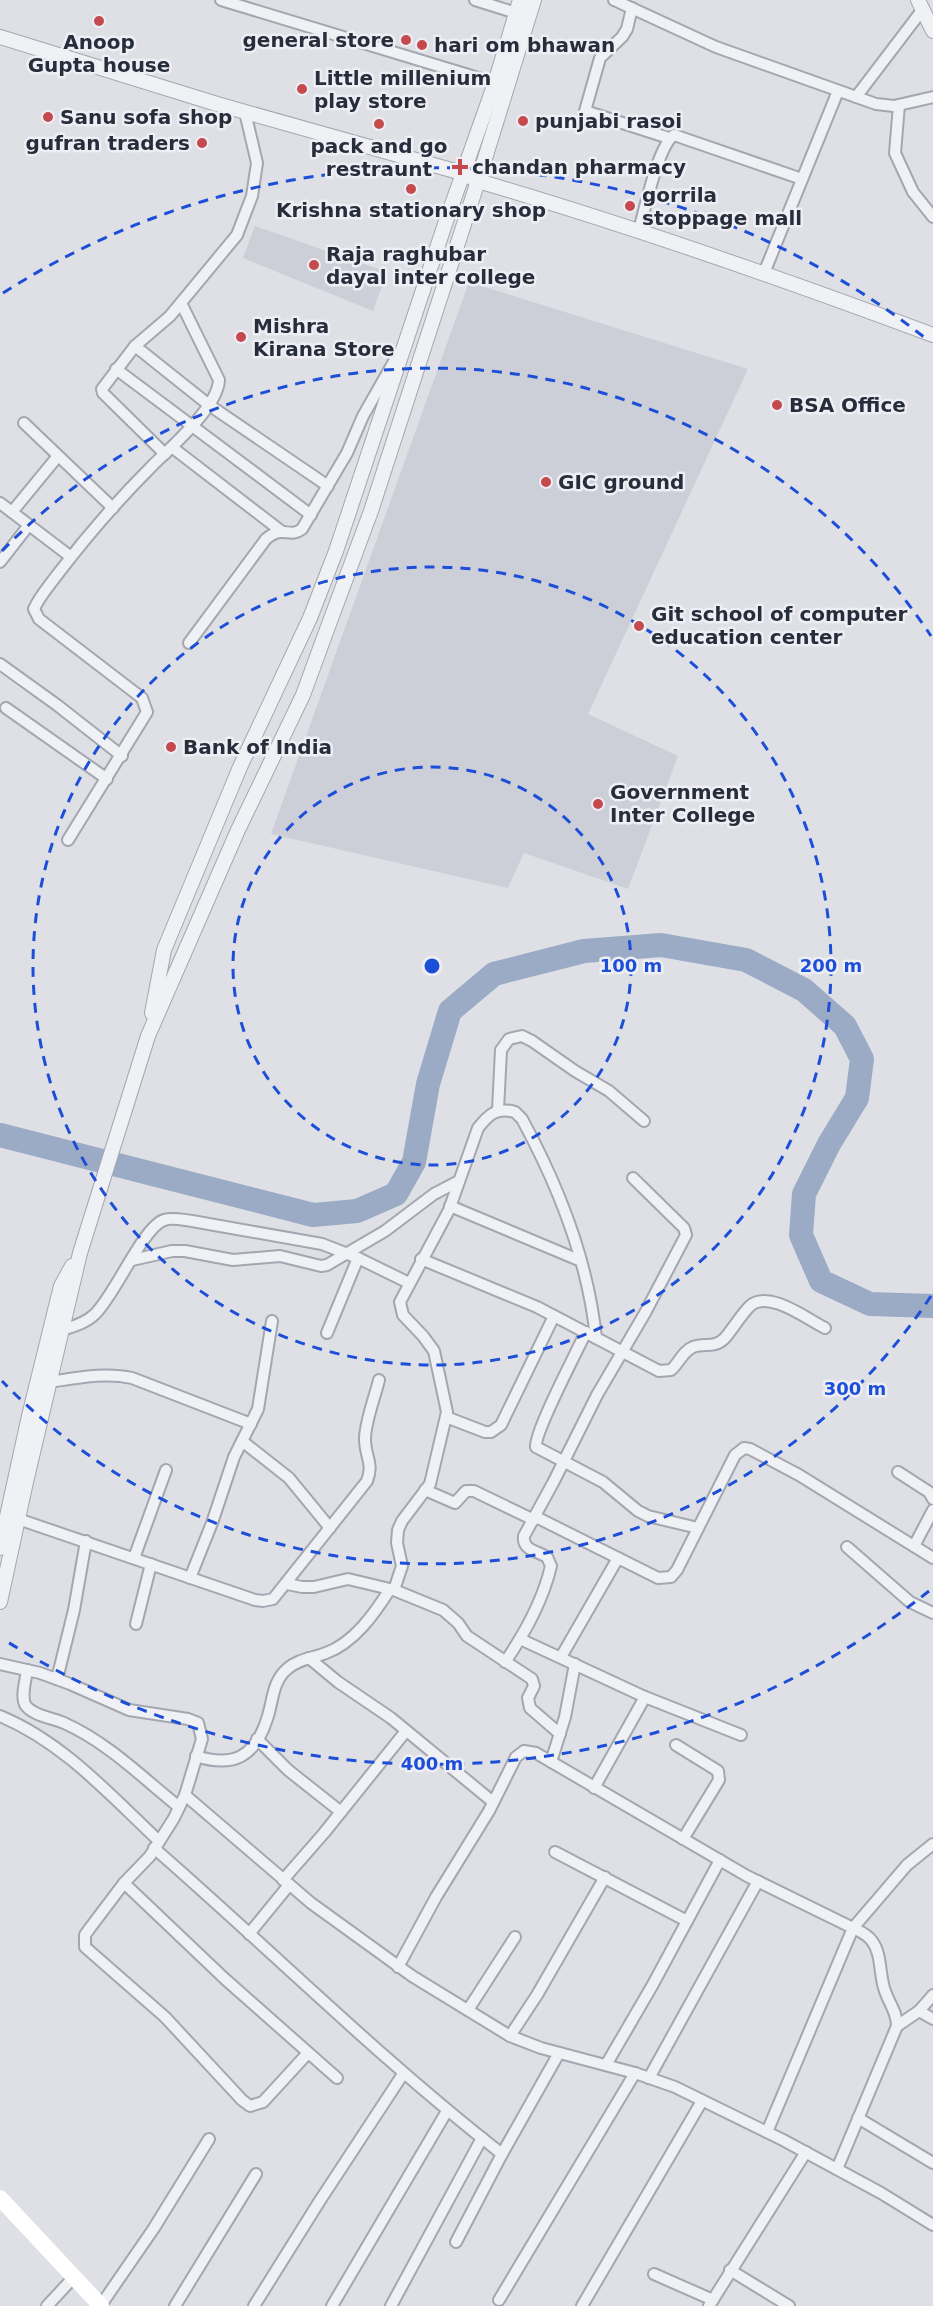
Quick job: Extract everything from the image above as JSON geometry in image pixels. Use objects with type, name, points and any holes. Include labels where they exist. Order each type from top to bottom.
[{"type":"main road","points":[[0,2198],[101,2306]]},
{"type":"street","points":[[221,0],[495,84]]},
{"type":"street","points":[[148,1036],[164,950],[240,767],[314,609],[336,551],[462,173],[495,84],[518,7],[475,0]]},
{"type":"street","points":[[0,1602],[80,1253],[148,1036],[237,830],[303,695],[371,511],[534,0]]},
{"type":"street","points":[[614,0],[716,47],[876,104],[899,105],[933,97]]},
{"type":"street","points":[[921,4],[933,31]]},
{"type":"street","points":[[856,97],[921,4]]},
{"type":"street","points":[[632,8],[627,29],[622,37],[600,58],[585,111],[669,138]]},
{"type":"street","points":[[0,37],[245,112],[462,173],[478,181],[639,230],[933,335]]},
{"type":"street","points":[[764,273],[838,91]]},
{"type":"street","points":[[899,105],[895,153],[913,192],[933,217]]},
{"type":"street","points":[[245,112],[257,163],[252,196],[237,235],[170,316],[135,346],[103,386],[103,393],[169,451],[281,531]]},
{"type":"street","points":[[639,230],[661,154],[669,138],[674,135],[681,135],[802,179]]},
{"type":"street","points":[[68,840],[146,717],[147,708],[142,698],[35,615],[34,609],[36,603],[71,557],[113,508],[192,426],[209,405],[219,386],[219,380],[181,303]]},
{"type":"street","points":[[189,643],[266,539],[274,532],[297,533],[302,529],[347,453],[367,409],[404,345]]},
{"type":"street","points":[[135,346],[209,405],[328,486]]},
{"type":"street","points":[[116,369],[311,515]]},
{"type":"street","points":[[24,423],[113,508]]},
{"type":"street","points":[[12,512],[58,456]]},
{"type":"street","points":[[0,503],[71,557]]},
{"type":"street","points":[[0,562],[29,525]]},
{"type":"street","points":[[0,664],[122,756]]},
{"type":"street","points":[[6,708],[107,779]]},
{"type":"street","points":[[498,1110],[501,1050],[509,1039],[522,1036],[609,1090],[645,1121]]},
{"type":"street","points":[[196,1756],[216,1762],[235,1760],[244,1755],[257,1739],[267,1721],[277,1681],[289,1667],[335,1649],[371,1618],[392,1589],[402,1566],[397,1543],[398,1530],[425,1490],[434,1472],[446,1417],[445,1401],[434,1351],[403,1315],[400,1302],[450,1206],[478,1128],[487,1117],[498,1110],[515,1112],[531,1136],[561,1198],[581,1261],[593,1310],[596,1338]]},
{"type":"street","points":[[505,1662],[531,1618],[551,1566],[547,1557],[524,1544],[524,1536],[597,1395],[623,1352],[686,1235],[684,1228],[633,1178]]},
{"type":"street","points":[[132,1260],[172,1251],[185,1251],[233,1260],[280,1256],[321,1266],[353,1256],[434,1194],[459,1181]]},
{"type":"street","points":[[450,1206],[581,1261]]},
{"type":"street","points":[[62,1330],[93,1316],[101,1308],[148,1234],[159,1223],[175,1219],[308,1241],[353,1256],[409,1283]]},
{"type":"street","points":[[0,1548],[61,1286],[80,1253]]},
{"type":"street","points":[[327,1333],[353,1256]]},
{"type":"street","points":[[422,1259],[469,1277],[554,1316],[659,1371],[671,1370],[683,1354],[693,1347],[715,1345],[723,1340],[750,1306],[763,1299],[774,1301],[825,1328]]},
{"type":"street","points":[[446,1417],[485,1432],[491,1432],[501,1425],[554,1316]]},
{"type":"street","points":[[190,1578],[212,1523],[228,1471],[251,1424],[261,1394],[266,1347],[272,1321]]},
{"type":"street","points":[[585,1332],[536,1440],[536,1447],[603,1482],[638,1511],[648,1516],[698,1528]]},
{"type":"street","points":[[49,1382],[119,1375],[146,1381],[251,1424]]},
{"type":"street","points":[[18,1519],[263,1601],[273,1599],[367,1481],[371,1472],[365,1438],[379,1380]]},
{"type":"street","points":[[242,1441],[289,1478],[330,1528]]},
{"type":"street","points":[[425,1490],[455,1503],[466,1491],[474,1491],[658,1578],[670,1577],[676,1570],[735,1455],[744,1448],[799,1475],[933,1558]]},
{"type":"street","points":[[134,1558],[166,1470]]},
{"type":"street","points":[[898,1472],[929,1492],[933,1499]]},
{"type":"street","points":[[914,1546],[933,1510]]},
{"type":"street","points":[[57,1679],[74,1610],[86,1541]]},
{"type":"street","points":[[847,1546],[910,1602],[933,1613]]},
{"type":"street","points":[[561,1657],[618,1558]]},
{"type":"street","points":[[136,1624],[151,1564]]},
{"type":"street","points":[[287,1584],[314,1587],[348,1579],[392,1589],[443,1610],[458,1623],[467,1636],[532,1679],[534,1686],[528,1698],[530,1708],[560,1734]]},
{"type":"street","points":[[520,1639],[645,1697],[741,1735]]},
{"type":"street","points":[[309,1658],[323,1671],[391,1718],[493,1802]]},
{"type":"street","points":[[0,1664],[57,1679],[129,1710],[194,1721],[198,1724],[202,1739],[179,1808],[157,1844],[85,1935],[86,1947],[165,2017],[250,2106],[263,2102],[308,2053]]},
{"type":"street","points":[[551,1762],[566,1717],[575,1664]]},
{"type":"street","points":[[27,1670],[23,1697],[32,1712],[49,1716],[80,1731],[108,1750],[179,1808]]},
{"type":"street","points":[[594,1788],[645,1697]]},
{"type":"street","points":[[0,1716],[38,1735],[65,1755],[249,1934],[404,2074],[502,2154]]},
{"type":"street","points":[[249,1934],[286,1883],[406,1731]]},
{"type":"street","points":[[257,1739],[295,1776],[341,1812]]},
{"type":"street","points":[[676,1745],[718,1771],[720,1776],[683,1839]]},
{"type":"street","points":[[398,1967],[447,1878],[493,1802],[516,1757],[520,1753],[529,1751],[536,1753],[720,1860],[867,1935],[873,1941],[885,1991],[897,2018],[897,2026],[837,2169]]},
{"type":"street","points":[[185,1795],[286,1883],[398,1967],[510,2036],[527,2044],[635,2073],[702,2101],[806,2152],[933,2225]]},
{"type":"street","points":[[767,2132],[853,1928],[907,1865],[933,1844]]},
{"type":"street","points":[[555,1852],[687,1921]]},
{"type":"street","points":[[606,2065],[720,1860]]},
{"type":"street","points":[[510,2036],[537,1995],[605,1877]]},
{"type":"street","points":[[649,2078],[758,1881]]},
{"type":"street","points":[[124,1883],[190,1947],[337,2078]]},
{"type":"street","points":[[468,2010],[515,1937]]},
{"type":"street","points":[[897,2026],[918,2011],[933,1995]]},
{"type":"street","points":[[918,2011],[933,2019]]},
{"type":"street","points":[[456,2242],[559,2053]]},
{"type":"street","points":[[499,2300],[635,2073]]},
{"type":"street","points":[[254,2306],[319,2202],[404,2074]]},
{"type":"street","points":[[582,2306],[702,2101]]},
{"type":"street","points":[[332,2306],[447,2111]]},
{"type":"street","points":[[858,2118],[933,2163]]},
{"type":"street","points":[[391,2306],[482,2138]]},
{"type":"street","points":[[101,2306],[154,2228],[209,2139]]},
{"type":"street","points":[[654,2274],[711,2303],[806,2152]]},
{"type":"street","points":[[175,2306],[256,2174]]},
{"type":"street","points":[[730,2270],[789,2306]]},
{"type":"street","points":[[47,2306],[74,2277]]},
{"type":"shaded area","name":"Raja raghubar dayal inter college","points":[[255,226],[387,272],[373,311],[243,258]]},
{"type":"shaded area","name":"GIC ground","points":[[469,282],[748,369],[588,714],[678,756],[628,889],[524,853],[508,888],[271,834]]},
{"type":"waterway","points":[[0,1135],[313,1215],[357,1211],[396,1194],[414,1162],[428,1084],[450,1011],[494,974],[584,951],[661,945],[746,960],[804,990],[845,1026],[862,1059],[857,1098],[829,1144],[804,1194],[801,1235],[821,1281],[870,1304],[933,1306]]},
{"type":"place","name":"Anoop Gupta house","points":[[99,21]]},
{"type":"place","name":"general store","points":[[406,40]]},
{"type":"place","name":"hari om bhawan","points":[[422,45]]},
{"type":"place","name":"Little millenium play store","points":[[302,89]]},
{"type":"place","name":"Sanu sofa shop","points":[[48,117]]},
{"type":"place","name":"punjabi rasoi","points":[[523,121]]},
{"type":"place","name":"pack and go restraunt","points":[[379,124]]},
{"type":"place","name":"gufran traders","points":[[202,143]]},
{"type":"place","name":"chandan pharmacy","points":[[460,167]]},
{"type":"place","name":"Krishna stationary shop","points":[[411,189]]},
{"type":"place","name":"gorrila stoppage mall","points":[[630,206]]},
{"type":"place","name":"Raja raghubar dayal inter college","points":[[314,265]]},
{"type":"place","name":"Mishra Kirana Store","points":[[241,337]]},
{"type":"place","name":"BSA Office","points":[[777,405]]},
{"type":"place","name":"GIC ground","points":[[546,482]]},
{"type":"place","name":"Git school of computer education center","points":[[639,626]]},
{"type":"place","name":"Bank of India","points":[[171,747]]},
{"type":"place","name":"Government Inter College","points":[[598,804]]}]
